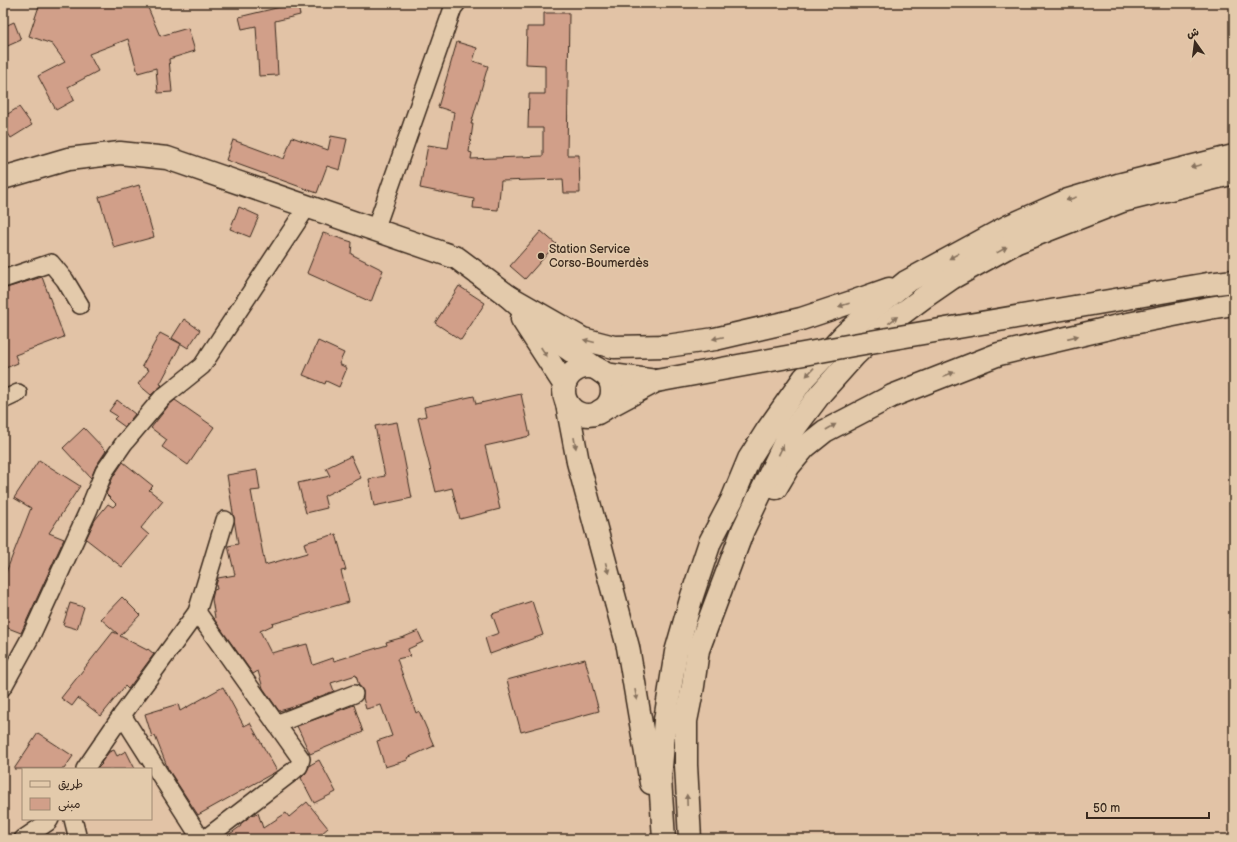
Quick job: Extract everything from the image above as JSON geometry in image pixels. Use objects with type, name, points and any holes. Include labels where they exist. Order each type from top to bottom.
[{"type":"main road","points":[[3,178],[68,159],[120,153],[167,158],[457,258],[508,296],[564,346],[604,374],[656,381],[861,344],[1234,281]]},
{"type":"main road","points":[[508,296],[583,339],[614,347],[668,346],[715,339],[801,319],[906,282],[1008,226],[1068,200],[1118,185],[1234,156]]},
{"type":"main road","points":[[690,839],[686,765],[686,721],[698,650],[743,530],[787,438],[821,393],[855,355],[888,324],[952,278],[1017,242],[1122,201],[1234,173]]},
{"type":"main road","points":[[662,839],[660,779],[665,720],[676,652],[692,596],[710,542],[732,500],[749,458],[804,378],[844,335],[906,282]]},
{"type":"main road","points":[[508,296],[566,394],[573,410],[581,414],[590,415],[598,413],[656,381]]},
{"type":"main road","points":[[698,650],[772,495],[789,466],[805,447],[824,431],[892,396],[999,354],[1118,326],[1234,304]]},
{"type":"main road","points":[[598,413],[607,404],[612,393],[611,385],[604,374],[597,369],[589,367],[578,369],[571,374],[566,394],[578,462],[628,647],[662,839]]},
{"type":"street","points":[[375,230],[439,46],[453,8],[457,3]]},
{"type":"street","points":[[3,687],[30,638],[89,509],[104,472],[124,443],[162,398],[202,366],[307,207]]},
{"type":"street","points":[[3,279],[51,263],[65,280],[80,305]]},
{"type":"street","points":[[86,768],[122,715],[197,612],[225,520]]},
{"type":"street","points":[[197,612],[301,759],[299,766],[292,772],[205,839]]},
{"type":"street","points":[[276,724],[354,694]]},
{"type":"street","points":[[122,715],[201,839]]},
{"type":"street","points":[[23,839],[49,820]]},
{"type":"street","points":[[73,820],[78,839]]},
{"type":"building","points":[[40,3],[146,3],[160,36],[188,28],[195,51],[169,59],[172,92],[158,93],[156,68],[138,73],[128,39],[89,54],[98,71],[68,87],[74,100],[56,110],[38,76],[65,62],[52,44],[29,36]]},
{"type":"building","points":[[297,3],[300,15],[275,21],[278,75],[259,76],[256,26],[242,29],[239,17]]},
{"type":"building","points":[[544,13],[569,13],[567,155],[579,155],[580,193],[564,193],[563,179],[501,181],[498,210],[473,208],[474,199],[420,188],[428,145],[448,148],[454,112],[438,107],[457,42],[477,48],[473,61],[488,66],[471,124],[473,124],[469,152],[472,153],[471,159],[543,156],[543,128],[528,128],[529,94],[545,94],[545,65],[526,64],[527,27],[544,27]]},
{"type":"building","points":[[14,22],[21,40],[3,48],[3,27]]},
{"type":"building","points":[[19,107],[32,125],[11,138],[3,126],[3,117]]},
{"type":"building","points":[[331,136],[347,139],[340,170],[327,166],[317,193],[226,160],[233,140],[284,159],[292,137],[328,150]]},
{"type":"building","points":[[139,185],[154,237],[114,248],[99,197]]},
{"type":"building","points":[[239,207],[259,216],[250,237],[230,229]]},
{"type":"building","points":[[541,231],[556,244],[525,279],[510,266]]},
{"type":"building","points":[[323,233],[352,242],[351,254],[383,270],[371,302],[307,273]]},
{"type":"building","points":[[42,277],[64,337],[15,355],[18,363],[3,369],[3,289]]},
{"type":"building","points":[[459,286],[485,303],[461,340],[435,323]]},
{"type":"building","points":[[184,319],[200,330],[188,348],[172,338]]},
{"type":"building","points":[[160,333],[181,344],[160,384],[162,385],[151,395],[138,384],[149,370],[142,366]]},
{"type":"building","points":[[318,341],[344,353],[339,364],[347,368],[339,387],[326,381],[325,384],[303,375]]},
{"type":"building","points":[[521,394],[530,436],[485,446],[500,509],[460,519],[452,488],[436,492],[418,418],[426,416],[424,407],[474,396],[476,404]]},
{"type":"building","points":[[117,400],[135,414],[125,427],[114,419],[117,416],[109,411]]},
{"type":"building","points":[[175,400],[214,427],[188,465],[162,447],[167,440],[151,428],[169,405]]},
{"type":"building","points":[[397,422],[412,498],[374,506],[369,479],[385,476],[375,426]]},
{"type":"building","points":[[84,428],[106,451],[96,466],[91,478],[63,448]]},
{"type":"building","points":[[351,456],[361,478],[324,496],[327,508],[306,513],[298,483],[330,476],[326,468]]},
{"type":"building","points":[[39,460],[80,486],[49,533],[64,539],[21,633],[3,626],[3,580],[31,508],[14,498]]},
{"type":"building","points":[[123,462],[153,486],[149,490],[163,501],[141,528],[149,535],[122,567],[86,539],[95,520],[108,504],[113,507],[116,504],[106,494],[113,477]]},
{"type":"building","points":[[257,470],[260,490],[251,491],[265,565],[307,553],[304,543],[336,534],[346,570],[341,571],[349,602],[272,624],[273,625],[260,631],[271,653],[307,644],[313,665],[333,658],[334,661],[387,645],[386,642],[418,631],[423,642],[408,649],[410,656],[397,659],[416,713],[419,711],[434,746],[407,758],[408,760],[385,767],[377,741],[392,736],[381,705],[366,709],[363,691],[359,686],[356,675],[331,683],[334,691],[279,711],[263,688],[258,671],[253,674],[214,619],[212,599],[214,590],[217,589],[216,585],[218,578],[235,575],[228,546],[238,544],[227,475]]},
{"type":"building","points":[[122,597],[140,615],[120,636],[147,650],[148,649],[154,654],[128,689],[125,686],[101,716],[78,698],[72,706],[61,698],[113,632],[118,634],[101,619]]},
{"type":"building","points":[[532,601],[543,635],[490,654],[485,638],[499,633],[492,614]]},
{"type":"building","points":[[70,603],[84,607],[77,629],[63,625]]},
{"type":"building","points":[[585,659],[599,711],[521,732],[507,680]]},
{"type":"building","points":[[223,687],[244,726],[250,723],[277,771],[198,815],[168,769],[155,736],[152,737],[145,714],[178,704],[180,711]]},
{"type":"building","points":[[354,705],[363,732],[310,754],[297,726]]},
{"type":"building","points":[[38,733],[73,756],[65,768],[14,769]]},
{"type":"building","points":[[114,750],[117,756],[126,751],[134,768],[98,768],[109,752]]},
{"type":"building","points":[[319,760],[336,792],[314,803],[301,778],[306,773],[310,765]]},
{"type":"building","points":[[307,802],[328,828],[315,839],[223,839],[241,826],[240,824],[252,815],[258,813],[263,828],[286,813],[289,817]]},
{"type":"place","name":"Station Service Corso-Boumerdès","points":[[541,256]]}]
